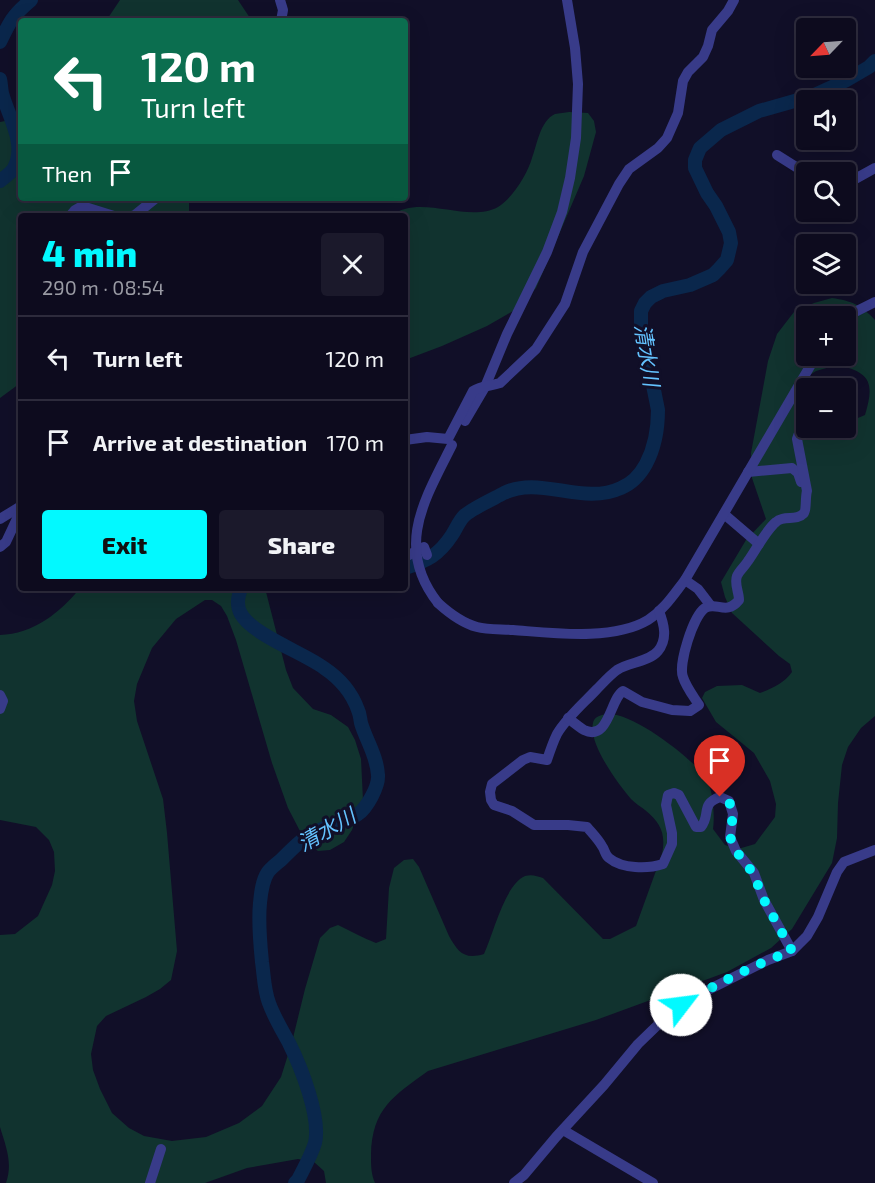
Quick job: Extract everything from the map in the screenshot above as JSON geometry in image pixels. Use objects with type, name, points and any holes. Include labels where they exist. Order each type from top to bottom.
[{"type":"street","points":[[280,0],[283,10],[282,18]]},
{"type":"street","points":[[567,0],[578,84],[576,138],[570,178],[562,212],[547,252],[507,334],[485,387],[425,498],[416,528],[415,540],[420,567],[430,593],[450,614],[477,627],[551,633],[605,633],[622,630],[648,620],[659,611],[685,580],[748,471],[796,397]]},
{"type":"street","points":[[408,439],[428,436],[448,439],[473,391],[500,383],[536,349],[565,304],[583,252],[619,184],[629,169],[658,148],[667,138],[678,113],[683,81],[688,72],[703,57],[712,30],[734,0]]},
{"type":"street","points":[[777,155],[796,167]]},
{"type":"street","points":[[856,178],[875,168]]},
{"type":"street","points":[[137,213],[152,201]]},
{"type":"street","points":[[72,213],[82,206],[104,213]]},
{"type":"street","points":[[856,312],[875,302]]},
{"type":"street","points":[[797,438],[807,491],[805,500]]},
{"type":"street","points":[[568,718],[586,731],[599,729],[609,719],[617,694],[623,691],[642,702],[672,710],[690,711],[699,705],[682,677],[681,666],[692,627],[706,608],[711,606],[728,608],[739,600],[737,574],[747,564],[759,544],[776,522],[784,518],[803,515],[806,510],[800,476],[796,470],[792,468],[748,471]]},
{"type":"street","points":[[0,519],[18,510]]},
{"type":"street","points":[[724,514],[759,544]]},
{"type":"street","points":[[0,547],[6,542],[18,515]]},
{"type":"street","points":[[408,555],[424,547],[427,555]]},
{"type":"street","points":[[685,580],[698,589],[711,606]]},
{"type":"street","points":[[659,611],[665,633],[662,645],[656,653],[615,671],[568,718],[558,733],[547,760],[530,758],[523,760],[492,784],[491,800],[494,805],[512,811],[534,825],[587,827],[603,847],[606,856],[630,866],[653,867],[663,864],[672,844],[666,805],[668,795],[674,793],[678,795],[696,827],[701,827],[705,823],[707,807],[712,800],[720,797],[729,801],[733,814],[730,837],[736,851],[753,873],[764,900],[792,951]]},
{"type":"street","points":[[0,695],[3,701],[0,709]]},
{"type":"street","points":[[514,1183],[525,1175],[638,1044],[666,1017],[696,996],[768,960],[792,951],[807,936],[844,862],[875,850]]},
{"type":"street","points":[[563,1130],[653,1183]]},
{"type":"street","points":[[150,1183],[161,1149]]},
{"type":"green space","points":[[120,0],[238,0],[250,18],[108,18]]},
{"type":"green space","points":[[588,113],[594,121],[596,132],[584,176],[536,288],[513,311],[487,326],[408,359],[408,213],[397,213],[416,207],[472,212],[498,207],[509,198],[523,178],[546,122],[555,114]]},
{"type":"green space","points":[[18,119],[18,201],[189,201],[189,213],[86,213],[82,209],[75,213],[18,213],[18,385],[0,398],[0,122]]},
{"type":"green space","points":[[832,298],[856,304],[875,320],[875,716],[861,728],[848,747],[842,765],[837,838],[832,863],[792,929],[771,948],[727,972],[596,1020],[428,1071],[395,1096],[381,1114],[372,1139],[372,1173],[375,1183],[326,1183],[324,1171],[314,1162],[298,1159],[247,1168],[205,1183],[6,1183],[9,1162],[0,1127],[0,935],[15,934],[38,916],[52,885],[55,871],[54,852],[49,840],[36,827],[0,820],[0,635],[24,631],[35,626],[55,614],[77,591],[266,591],[286,670],[293,688],[313,709],[331,715],[348,727],[355,740],[361,759],[363,800],[352,830],[344,842],[330,850],[318,851],[301,833],[288,808],[272,763],[236,640],[221,606],[212,600],[205,600],[176,619],[152,648],[137,684],[134,701],[137,721],[163,799],[177,951],[171,980],[146,997],[106,1016],[97,1026],[91,1054],[93,1070],[112,1113],[129,1128],[144,1136],[172,1141],[206,1137],[239,1123],[262,1106],[281,1077],[320,938],[330,928],[338,925],[376,943],[386,939],[389,888],[394,868],[404,860],[413,859],[419,867],[449,936],[455,946],[467,955],[484,954],[511,889],[528,875],[543,878],[603,939],[610,939],[636,926],[662,854],[663,835],[655,820],[631,799],[605,763],[593,731],[594,721],[598,717],[613,714],[641,725],[686,757],[705,776],[712,794],[713,829],[725,845],[738,849],[755,844],[775,817],[776,804],[770,781],[754,753],[716,722],[702,698],[705,692],[717,686],[742,685],[760,693],[778,685],[792,672],[790,664],[732,613],[721,582],[746,540],[766,519],[752,478],[751,453],[768,361],[777,334],[796,311],[796,366],[834,366],[816,371],[805,378],[796,378],[796,438],[856,438],[856,419],[865,415],[869,387],[863,375],[841,366],[856,366],[856,306],[807,306]]},
{"type":"waterway","points":[[0,42],[12,19],[31,0]]},
{"type":"waterway","name":"清水川","points":[[408,567],[426,560],[437,552],[447,542],[464,516],[504,493],[518,488],[532,487],[576,493],[606,493],[621,488],[636,478],[652,451],[658,417],[641,326],[641,311],[651,297],[713,275],[727,260],[731,243],[729,232],[695,168],[695,160],[700,148],[721,130],[759,111],[812,96],[845,81],[875,61]]},
{"type":"waterway","points":[[0,79],[2,93],[15,130],[18,149],[14,168],[0,181]]},
{"type":"waterway","name":"清水川","points":[[240,591],[238,607],[247,622],[324,668],[335,676],[349,692],[359,712],[376,761],[378,775],[369,802],[358,814],[304,839],[269,870],[262,887],[259,925],[266,993],[273,1013],[299,1065],[309,1092],[315,1120],[315,1143],[295,1183]]},
{"type":"route","points":[[681,1005],[768,960],[792,951],[764,900],[753,873],[736,851],[730,837],[733,814],[729,801],[720,797]]}]
